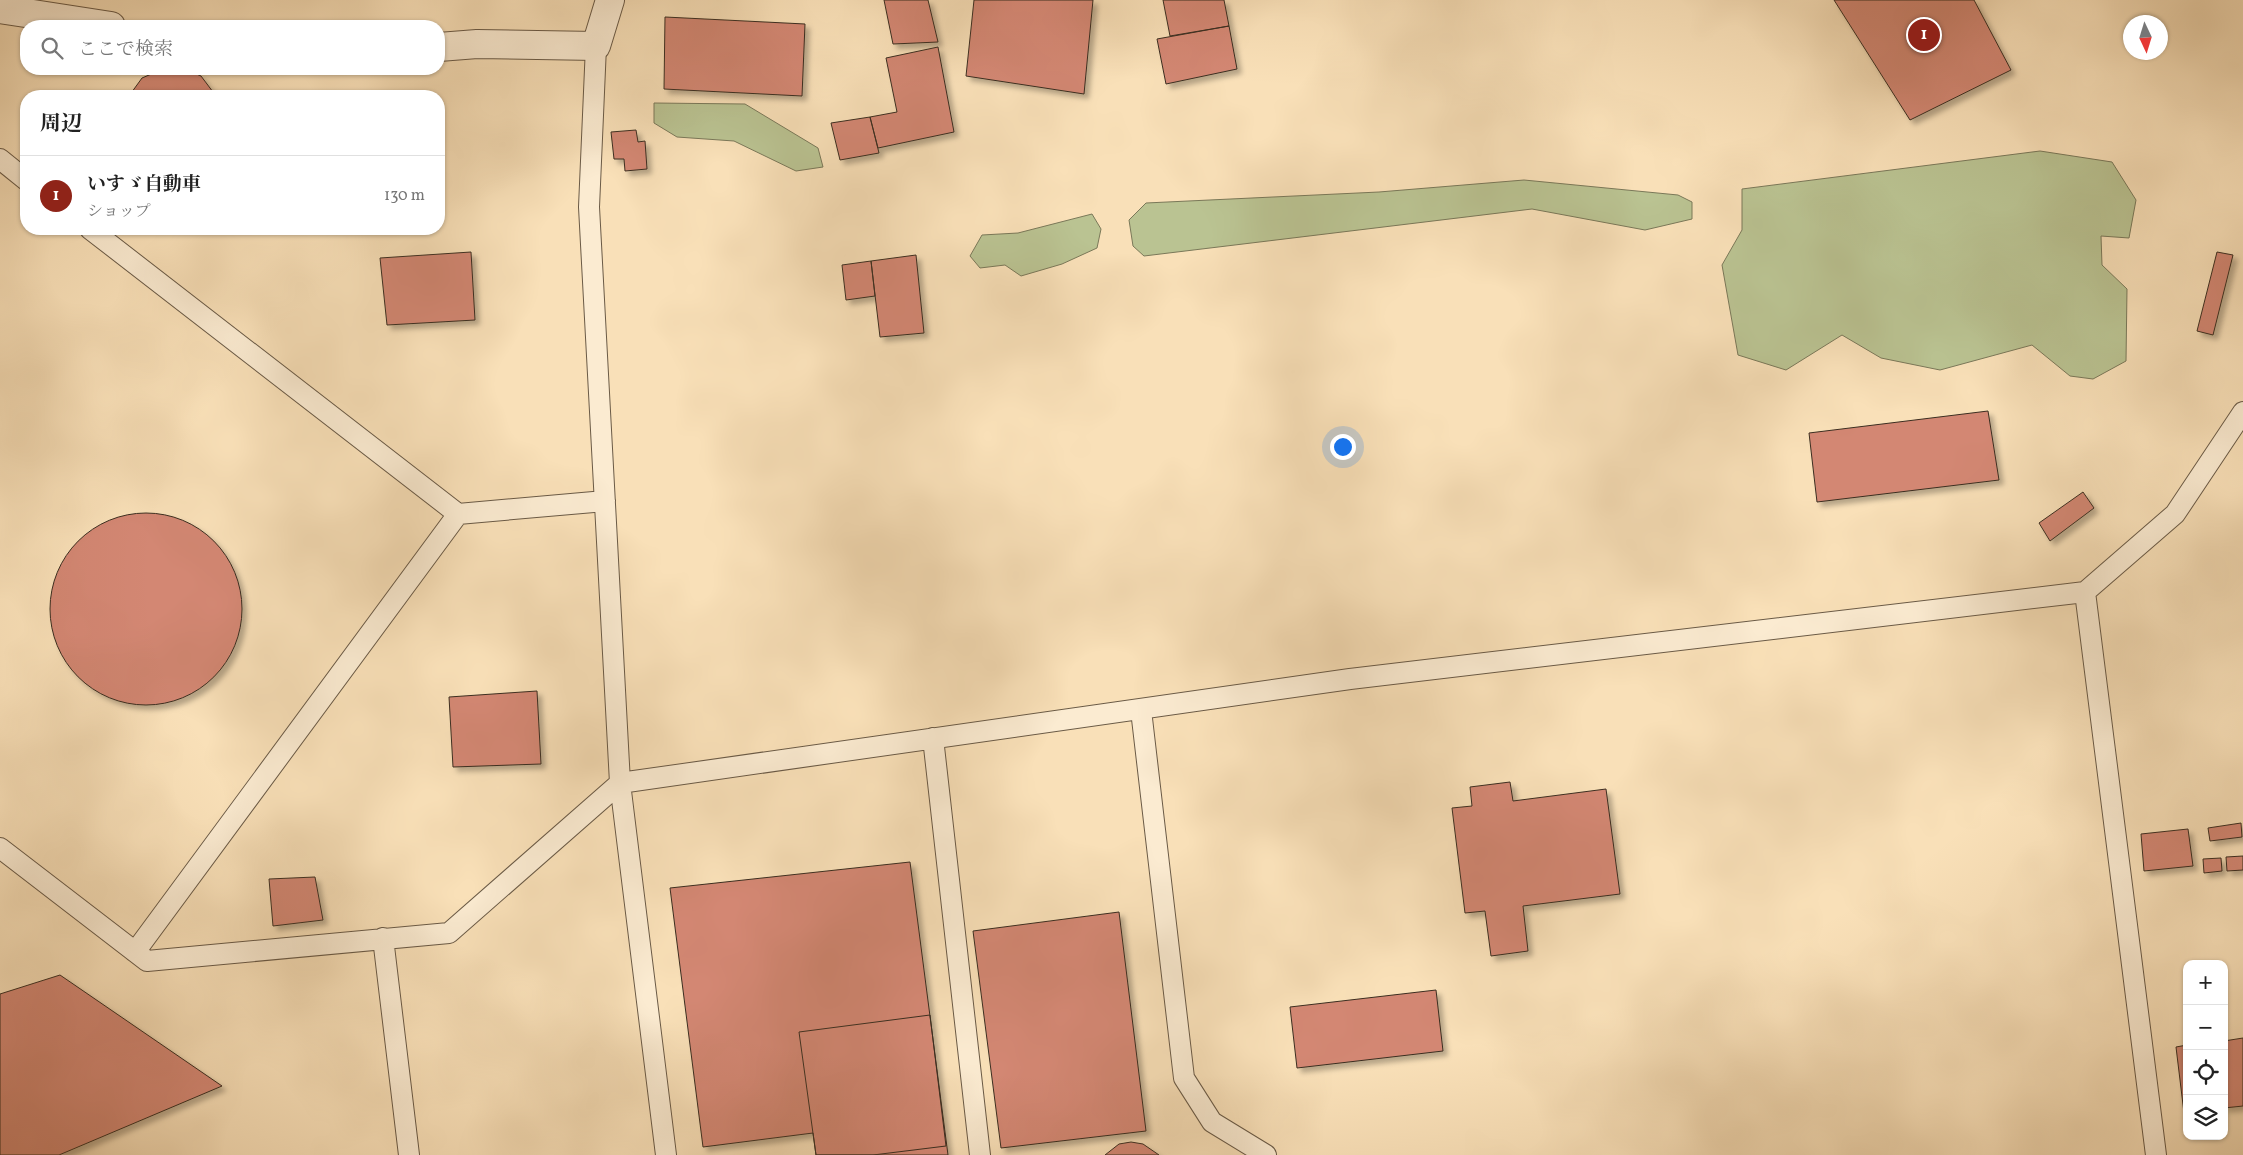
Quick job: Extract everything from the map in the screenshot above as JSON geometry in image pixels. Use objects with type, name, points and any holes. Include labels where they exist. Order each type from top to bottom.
[{"type":"street","points":[[445,47],[477,44],[596,46],[610,0]]},
{"type":"street","points":[[0,9],[72,20]]},
{"type":"lane","points":[[596,46],[589,208],[620,783],[666,1155]]},
{"type":"lane","points":[[0,159],[20,175]]},
{"type":"lane","points":[[98,235],[458,514],[605,500]]},
{"type":"lane","points":[[0,848],[147,961],[449,933],[620,783],[1360,678],[2085,592],[2175,514],[2243,412]]},
{"type":"lane","points":[[136,952],[458,514]]},
{"type":"lane","points":[[2085,592],[2156,1155]]},
{"type":"lane","points":[[1141,710],[1184,1078],[1212,1122],[1266,1155]]},
{"type":"lane","points":[[933,738],[980,1155]]},
{"type":"lane","points":[[383,938],[409,1155]]},
{"type":"green space","points":[[654,103],[745,104],[818,148],[823,167],[796,171],[734,141],[677,137],[654,123]]},
{"type":"green space","points":[[2040,151],[2112,162],[2136,200],[2129,238],[2101,236],[2102,265],[2127,289],[2126,361],[2093,379],[2070,376],[2032,345],[1940,370],[1881,358],[1842,335],[1786,370],[1738,355],[1722,265],[1742,230],[1742,189]]},
{"type":"green space","points":[[1524,180],[1678,195],[1692,202],[1692,219],[1645,230],[1532,209],[1144,256],[1133,246],[1129,220],[1146,203],[1379,192]]},
{"type":"green space","points":[[1092,214],[1101,229],[1097,248],[1062,264],[1021,276],[1005,265],[980,268],[970,256],[982,235],[1018,233]]},
{"type":"building","points":[[884,0],[928,0],[938,42],[893,44]]},
{"type":"building","points":[[974,0],[1093,0],[1084,94],[966,76]]},
{"type":"building","points":[[1163,0],[1224,0],[1229,26],[1170,36]]},
{"type":"building","points":[[1834,0],[1974,0],[2011,70],[1910,120]]},
{"type":"building","points":[[665,17],[805,24],[802,96],[664,89]]},
{"type":"building","points":[[1229,26],[1237,69],[1166,84],[1157,39]]},
{"type":"building","points":[[938,47],[954,132],[878,148],[870,117],[897,112],[886,58]]},
{"type":"building","points":[[149,75],[199,75],[212,90],[133,90],[142,78]]},
{"type":"building","points":[[870,117],[879,153],[840,160],[831,123]]},
{"type":"building","points":[[636,130],[638,142],[645,141],[647,169],[625,171],[624,159],[614,159],[611,132]]},
{"type":"building","points":[[471,252],[475,320],[387,325],[380,258]]},
{"type":"building","points":[[2217,252],[2233,255],[2213,335],[2197,331]]},
{"type":"building","points":[[916,255],[924,333],[880,337],[871,261]]},
{"type":"building","points":[[871,261],[875,296],[846,300],[842,265]]},
{"type":"building","points":[[1988,411],[1999,480],[1817,502],[1809,433]]},
{"type":"building","points":[[2083,492],[2094,508],[2050,541],[2039,523]]},
{"type":"building","points":[[137,513],[155,513],[183,520],[199,529],[214,541],[226,556],[235,572],[242,600],[242,618],[235,646],[226,662],[214,677],[199,689],[183,698],[155,705],[137,705],[118,701],[101,694],[85,683],[72,670],[61,654],[54,637],[50,618],[50,600],[54,581],[61,564],[72,548],[85,535],[101,524],[118,517]]},
{"type":"building","points":[[537,691],[541,764],[453,767],[449,697]]},
{"type":"building","points":[[1510,782],[1513,801],[1606,789],[1620,894],[1523,906],[1528,951],[1491,956],[1485,911],[1465,913],[1452,808],[1472,806],[1470,787]]},
{"type":"building","points":[[2241,823],[2242,837],[2210,841],[2208,828]]},
{"type":"building","points":[[2188,829],[2193,866],[2144,871],[2141,834]]},
{"type":"building","points":[[2243,856],[2243,870],[2227,871],[2226,857]]},
{"type":"building","points":[[2221,858],[2222,871],[2204,873],[2203,859]]},
{"type":"building","points":[[910,862],[948,1155],[816,1155],[813,1133],[703,1147],[670,888]]},
{"type":"building","points":[[315,877],[323,920],[273,926],[269,879]]},
{"type":"building","points":[[1119,912],[1146,1131],[1001,1148],[973,931]]},
{"type":"building","points":[[60,975],[222,1086],[59,1155],[0,1155],[0,994]]},
{"type":"building","points":[[1436,990],[1443,1051],[1297,1068],[1290,1007]]},
{"type":"building","points":[[930,1015],[946,1146],[873,1155],[816,1155],[799,1032]]},
{"type":"building","points":[[2243,1038],[2243,1106],[2228,1108],[2228,1040]]},
{"type":"building","points":[[2183,1046],[2183,1105],[2176,1047]]},
{"type":"building","points":[[1131,1142],[1143,1144],[1159,1155],[1105,1155],[1119,1144]]},
{"type":"place","name":"いすゞ自動車","points":[[1924,35]]}]
